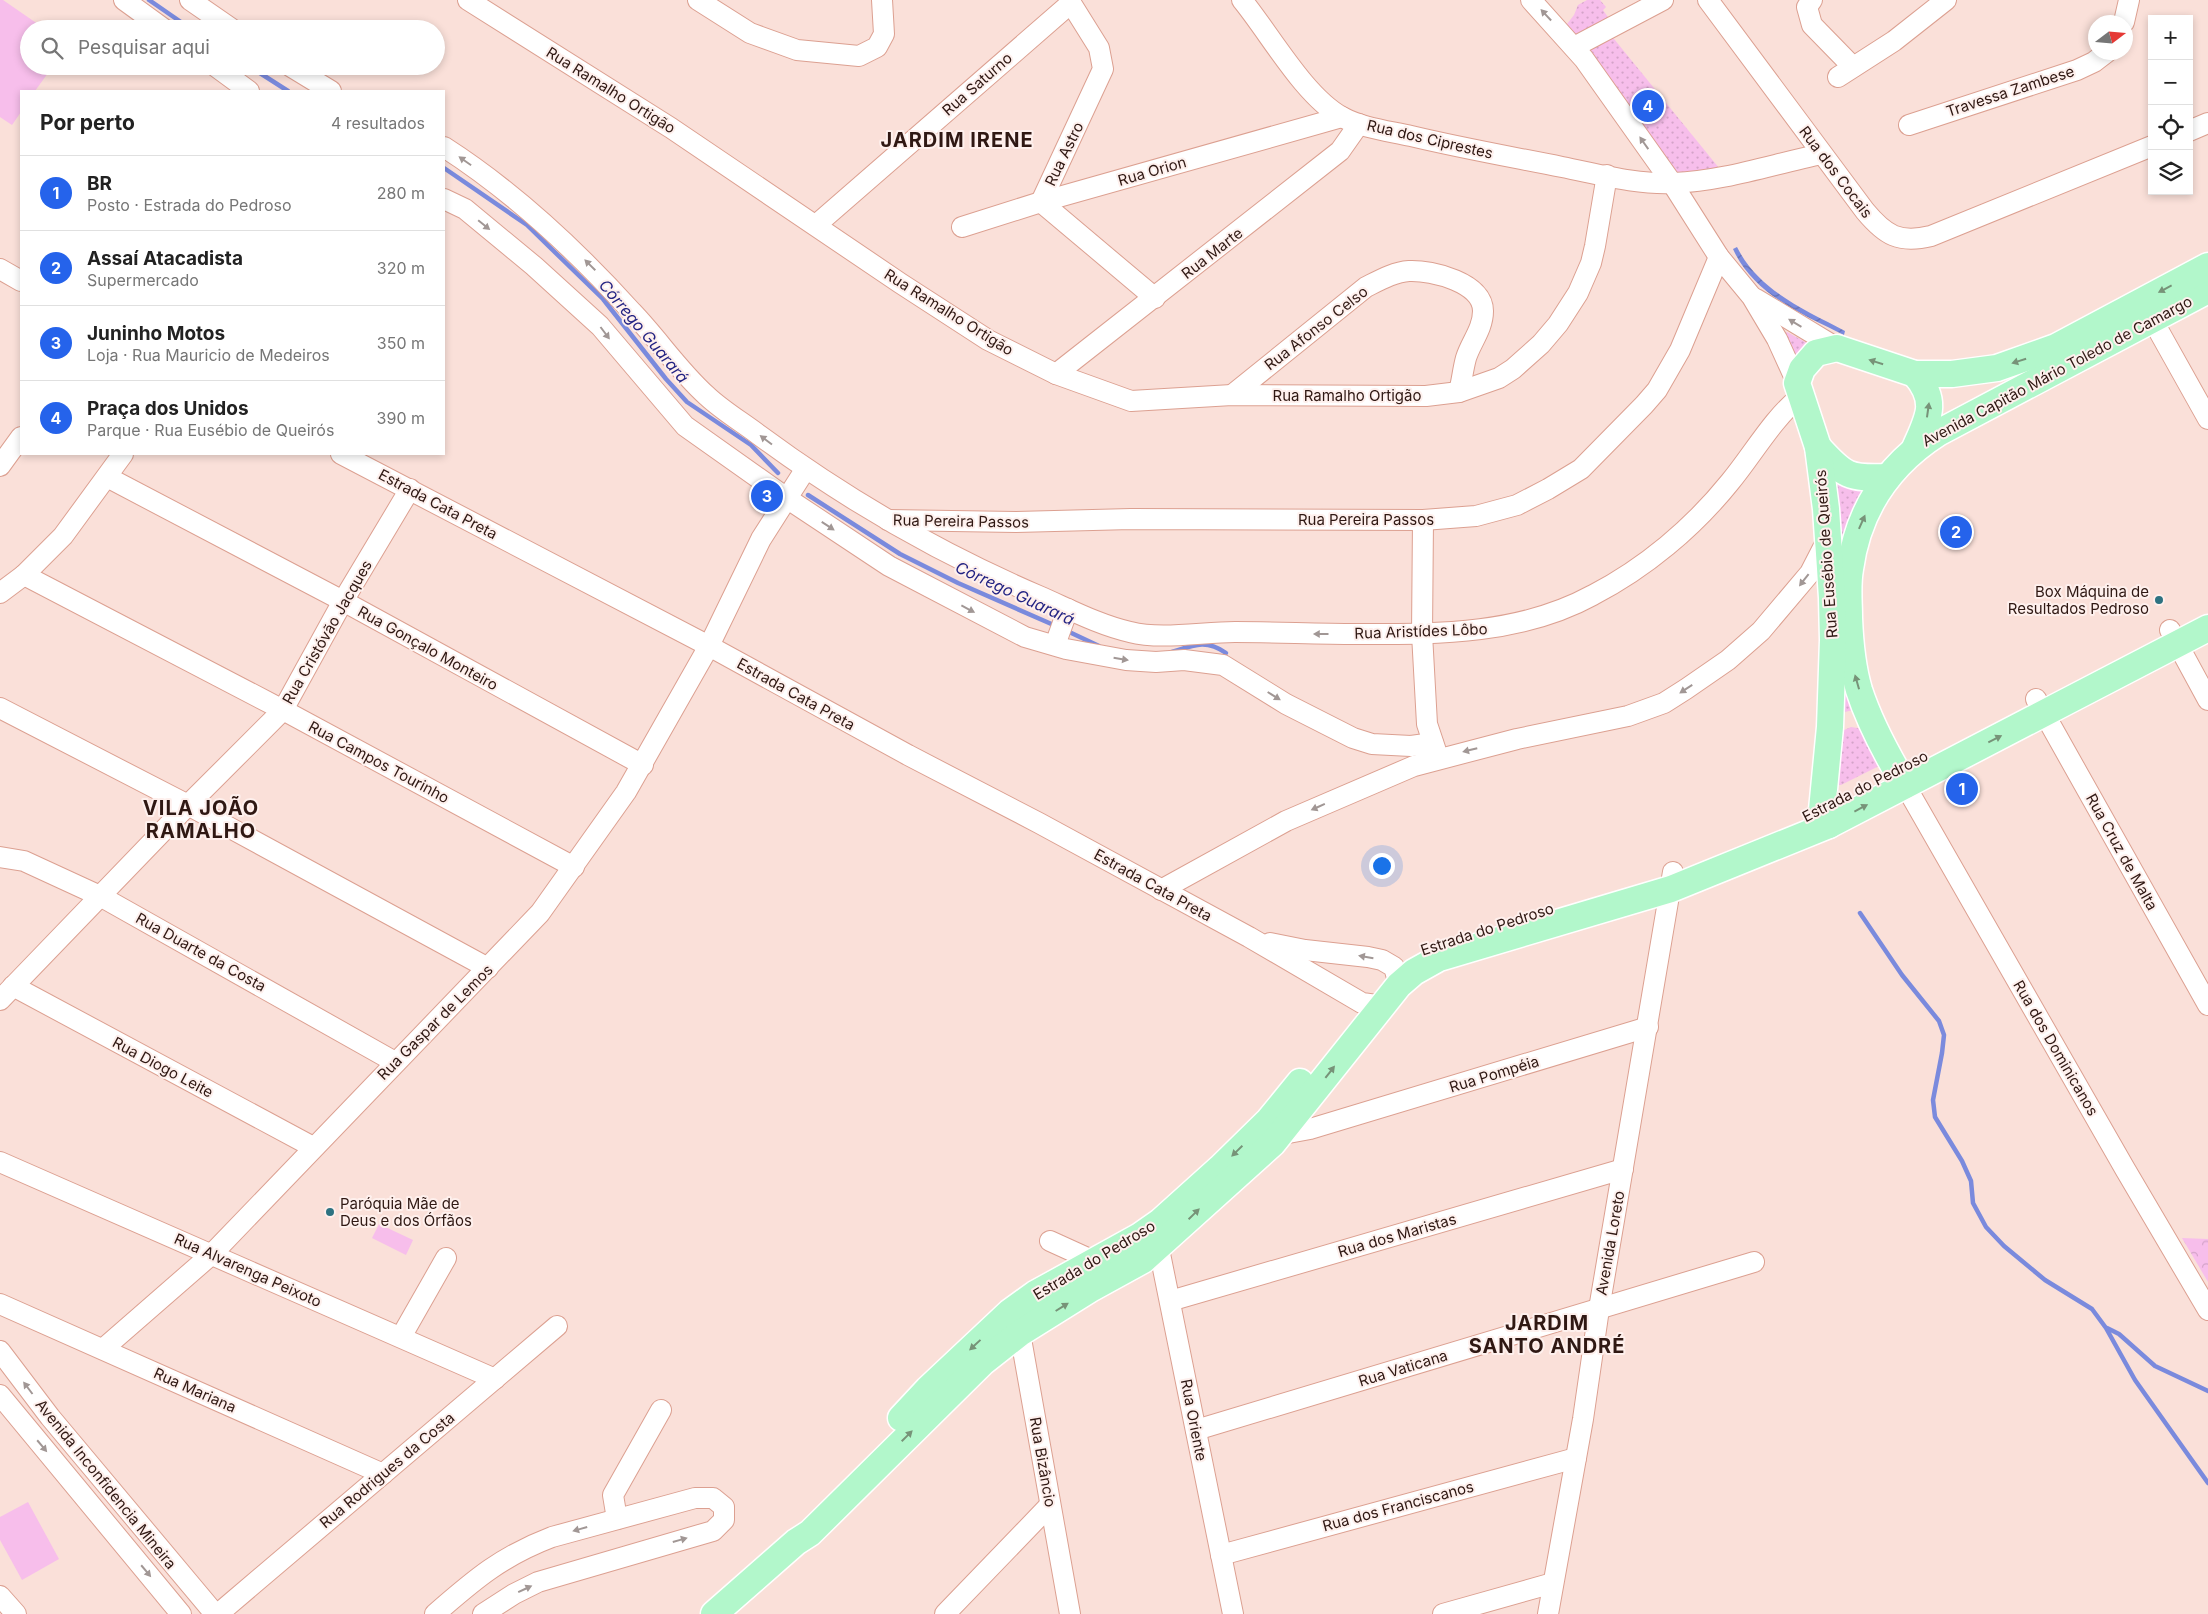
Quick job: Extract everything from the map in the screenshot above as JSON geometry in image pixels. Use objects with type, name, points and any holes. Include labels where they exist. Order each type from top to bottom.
[{"type":"main road","name":"Avenida Capitão Mário Toledo de Camargo","points":[[1837,348],[1915,374],[1972,372],[1997,368],[2031,357],[2065,342],[2208,266]]},
{"type":"main road","name":"Avenida Capitão Mário Toledo de Camargo","points":[[1888,477],[1915,448],[1938,433],[2208,290]]},
{"type":"main road","points":[[1799,389],[1802,369],[1809,359],[1816,353],[1837,348]]},
{"type":"main road","points":[[1915,374],[1926,388],[1930,405],[1915,448]]},
{"type":"main road","name":"Rua Eusébio de Queirós","points":[[1799,389],[1818,447],[1828,538],[1833,640],[1826,817]]},
{"type":"main road","points":[[1818,447],[1835,466],[1850,476],[1858,478],[1888,477]]},
{"type":"main road","name":"Rua Eusébio de Queirós","points":[[1888,477],[1870,507],[1858,533],[1849,570],[1850,641],[1854,672],[1873,728],[1901,778]]},
{"type":"main road","name":"Estrada do Pedroso","points":[[1015,1322],[1092,1288],[1144,1260],[1157,1236],[1274,1129],[1372,1004],[1397,976],[1414,972],[1439,958],[1672,881],[1826,817],[2174,637],[2208,610]]},
{"type":"main road","name":"Estrada do Pedroso","points":[[2174,637],[2208,628]]},
{"type":"main road","points":[[1830,727],[1850,722],[1864,724],[1873,728]]},
{"type":"main road","name":"Estrada do Pedroso","points":[[714,1614],[796,1542],[810,1533],[967,1377],[1015,1322],[1035,1294],[1140,1236],[1157,1236]]},
{"type":"street","points":[[124,0],[152,20]]},
{"type":"street","points":[[190,0],[219,20]]},
{"type":"street","name":"Rua Ramalho Ortigão","points":[[468,0],[671,128],[900,283],[988,340],[1056,374],[1131,400],[1232,395],[1426,396],[1459,392],[1487,383],[1513,369],[1540,344],[1558,324],[1578,292],[1591,263],[1608,175]]},
{"type":"street","points":[[698,0],[750,33],[797,50],[859,56],[877,47],[884,34],[882,0]]},
{"type":"street","name":"Rua dos Ciprestes","points":[[1242,0],[1306,85],[1326,105],[1351,120],[1439,143],[1640,181],[1672,183],[1702,181],[1822,154]]},
{"type":"street","name":"Rua Eusébio de Queirós","points":[[1531,0],[1574,47],[1672,183],[1719,257],[1752,297],[1777,339],[1799,389]]},
{"type":"street","points":[[1574,47],[1663,0]]},
{"type":"street","name":"Rua dos Cocais","points":[[1708,0],[1872,220],[1897,238],[1918,240],[1943,231],[2148,148]]},
{"type":"street","points":[[1812,0],[1807,7],[1812,25],[1845,72],[1894,41],[1946,0]]},
{"type":"street","points":[[2126,15],[2129,0]]},
{"type":"street","name":"Rua Saturno","points":[[816,225],[1070,2]]},
{"type":"street","name":"Rua Astro","points":[[1070,2],[1099,48],[1103,69],[1041,202],[1155,298]]},
{"type":"street","name":"Travessa Zambese","points":[[1910,124],[2077,70],[2097,60]]},
{"type":"street","points":[[227,75],[248,90]]},
{"type":"street","points":[[304,84],[327,90]]},
{"type":"street","name":"Rua Orion","points":[[962,227],[1041,202],[1351,120]]},
{"type":"street","name":"Rua Marte","points":[[1056,374],[1340,151],[1351,120]]},
{"type":"street","points":[[2193,129],[2208,123]]},
{"type":"street","name":"Rua Aristídes Lôbo","points":[[445,148],[467,161],[566,242],[638,318],[680,369],[708,397],[805,470],[884,520],[978,570],[1068,609],[1130,633],[1153,635],[1236,632],[1279,634],[1422,634],[1474,631],[1511,626],[1546,616],[1590,597],[1620,580],[1656,554],[1699,516],[1732,480],[1799,389]]},
{"type":"street","points":[[445,199],[464,209],[580,307],[600,326],[685,426],[788,499],[898,570],[1025,636],[1056,645],[1126,660],[1156,662],[1184,660],[1223,665],[1286,704],[1353,738],[1372,744],[1411,746],[1436,751]]},
{"type":"street","name":"Rua Pereira Passos","points":[[884,520],[1422,520],[1476,516],[1516,505],[1548,489],[1581,469],[1657,390],[1680,350],[1719,257]]},
{"type":"street","points":[[0,269],[20,280]]},
{"type":"street","name":"Rua Afonso Celso","points":[[1232,395],[1366,288],[1388,276],[1410,271],[1460,282],[1472,290],[1482,301],[1483,313],[1480,328],[1466,358],[1459,392]]},
{"type":"street","name":"Rua Eusébio de Queirós","points":[[1752,297],[1837,348]]},
{"type":"street","points":[[2152,319],[2206,412]]},
{"type":"street","points":[[0,466],[20,437]]},
{"type":"street","points":[[0,593],[24,576],[63,536],[122,455]]},
{"type":"street","name":"Estrada Cata Preta","points":[[343,455],[709,646],[1248,937],[1316,976],[1372,1004]]},
{"type":"street","name":"Rua Gaspar de Lemos","points":[[103,1349],[212,1254],[395,1062],[488,968],[548,917],[574,867],[626,792],[642,765],[709,646],[761,539],[805,470]]},
{"type":"street","name":"Rua Gonçalo Monteiro","points":[[107,477],[343,601],[642,765]]},
{"type":"street","name":"Rua Cristóvão Jacques","points":[[7,993],[188,805],[283,710],[343,601],[410,489]]},
{"type":"street","points":[[1422,520],[1422,634],[1427,724],[1436,751]]},
{"type":"street","points":[[939,549],[936,542],[936,534],[939,526],[945,521]]},
{"type":"street","points":[[1161,890],[1286,821],[1436,751],[1517,739],[1628,716],[1664,703],[1728,660],[1761,631],[1810,573],[1828,538]]},
{"type":"street","name":"Rua Campos Tourinho","points":[[24,576],[283,710],[574,867]]},
{"type":"street","points":[[1056,645],[1068,609]]},
{"type":"street","points":[[2174,637],[2208,700]]},
{"type":"street","name":"Rua Cruz de Malta","points":[[2040,707],[2208,1004]]},
{"type":"street","points":[[0,708],[188,805],[488,968]]},
{"type":"street","name":"Rua dos Dominicanos","points":[[1901,778],[2208,1310]]},
{"type":"street","name":"Rua Duarte da Costa","points":[[0,857],[24,861],[100,896],[395,1062]]},
{"type":"street","name":"Avenida Loreto","points":[[1548,1614],[1592,1364],[1599,1309],[1672,881]]},
{"type":"street","name":"Estrada Cata Preta","points":[[1248,937],[1305,950],[1382,960],[1397,976]]},
{"type":"street","points":[[1316,976],[1319,962],[1338,953]]},
{"type":"street","name":"Rua Diogo Leite","points":[[7,993],[313,1147]]},
{"type":"street","name":"Rua Pompéia","points":[[1274,1129],[1310,1130],[1648,1027]]},
{"type":"street","points":[[1303,1093],[1330,1116],[1341,1120]]},
{"type":"street","name":"Rua Alvarenga Peixoto","points":[[0,1162],[495,1379]]},
{"type":"street","name":"Rua dos Maristas","points":[[1170,1301],[1624,1169]]},
{"type":"street","name":"Rua Oriente","points":[[1157,1236],[1233,1614]]},
{"type":"street","points":[[1050,1241],[1094,1261]]},
{"type":"street","points":[[400,1337],[446,1258]]},
{"type":"street","name":"Rua Vaticana","points":[[1196,1430],[1754,1262]]},
{"type":"street","name":"Rua Mariana","points":[[2,1310],[103,1349],[383,1474]]},
{"type":"street","name":"Rua Bizâncio","points":[[1015,1322],[1070,1614]]},
{"type":"street","name":"Rua Rodrigues da Costa","points":[[216,1614],[557,1326]]},
{"type":"street","name":"Avenida Inconfidencia Mineira","points":[[0,1351],[56,1424],[216,1614]]},
{"type":"street","name":"Avenida Inconfidencia Mineira","points":[[0,1395],[181,1614]]},
{"type":"street","points":[[617,1519],[613,1495],[661,1410]]},
{"type":"street","name":"Rua dos Franciscanos","points":[[1221,1555],[1576,1458]]},
{"type":"street","points":[[435,1614],[481,1574],[530,1545],[695,1498],[713,1498],[724,1508],[724,1520],[713,1531],[538,1582],[514,1594],[483,1614]]},
{"type":"street","points":[[944,1614],[1050,1504]]},
{"type":"street","points":[[1443,1614],[1553,1584]]},
{"type":"street","points":[[0,1596],[16,1614]]},
{"type":"green space","points":[[0,0],[3,0],[32,20],[20,20],[20,75],[47,75],[36,90],[20,90],[20,113],[12,125],[0,117]]},
{"type":"green space","points":[[1587,0],[1600,0],[1606,7],[1603,10],[1610,20],[1575,37],[1568,31],[1567,24],[1574,15],[1578,5]]},
{"type":"green space","points":[[1610,34],[1719,168],[1680,175],[1677,172],[1589,53],[1588,48]]},
{"type":"green space","points":[[1787,332],[1807,343],[1796,358],[1785,333]]},
{"type":"green space","points":[[1828,478],[1865,486],[1853,710],[1841,713]]},
{"type":"green space","points":[[1851,727],[1863,729],[1879,766],[1841,785],[1836,785],[1842,731]]},
{"type":"green space","points":[[379,1224],[413,1240],[406,1255],[372,1238]]},
{"type":"green space","points":[[2182,1238],[2208,1239],[2208,1282]]},
{"type":"green space","points":[[28,1502],[59,1559],[22,1580],[0,1540],[0,1517]]},
{"type":"water","points":[[1737,247],[1757,276],[1770,287],[1799,306],[1845,331],[1844,335],[1780,301],[1766,290],[1742,265],[1733,249]]},
{"type":"waterway","name":"Córrego Guarará","points":[[149,0],[178,20]]},
{"type":"waterway","name":"Córrego Guarará","points":[[263,75],[286,90]]},
{"type":"waterway","name":"Córrego Guarará","points":[[445,169],[527,225],[603,299],[666,379],[687,402],[751,445],[778,473]]},
{"type":"waterway","name":"Córrego Guarará","points":[[808,495],[900,554],[958,583],[1056,626]]},
{"type":"waterway","name":"Córrego Guarará","points":[[1065,630],[1099,646]]},
{"type":"waterway","name":"Córrego Guarará","points":[[1172,652],[1193,646],[1206,645],[1226,653]]},
{"type":"waterway","points":[[1860,913],[1902,975],[1939,1021],[1944,1035],[1933,1100],[1935,1117],[1962,1161],[1971,1181],[1973,1203],[1986,1227],[2004,1246],[2045,1280],[2092,1309],[2106,1328],[2135,1380],[2208,1483]]},
{"type":"waterway","points":[[2107,1328],[2119,1334],[2155,1366],[2208,1391]]},
{"type":"place","name":"Praça dos Unidos","points":[[1648,106]]},
{"type":"place","name":"Juninho Motos","points":[[767,496]]},
{"type":"place","name":"Assaí Atacadista","points":[[1956,532]]},
{"type":"place","name":"Box Máquina de Resultados Pedroso","points":[[2159,600]]},
{"type":"place","name":"BR","points":[[1962,789]]},
{"type":"place","name":"Paróquia Mãe de Deus e dos Órfãos","points":[[330,1212]]},
{"type":"district","name":"JARDIM IRENE","points":[[957,140]]},
{"type":"district","name":"VILA JOÃO RAMALHO","points":[[201,820]]},
{"type":"district","name":"JARDIM SANTO ANDRÉ","points":[[1547,1334]]}]
